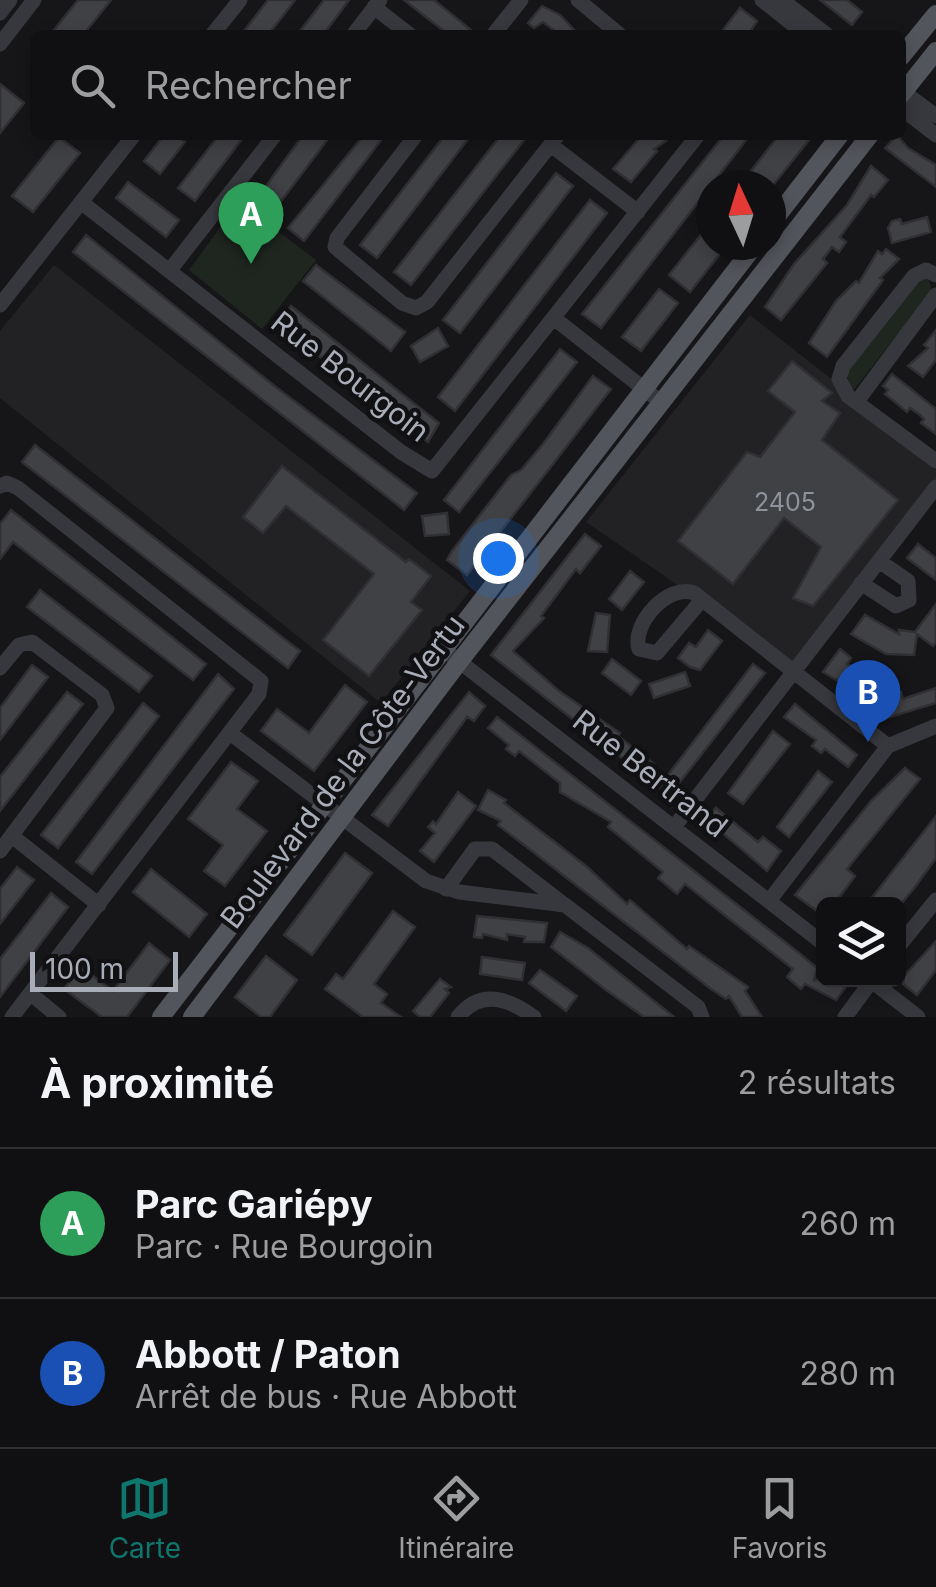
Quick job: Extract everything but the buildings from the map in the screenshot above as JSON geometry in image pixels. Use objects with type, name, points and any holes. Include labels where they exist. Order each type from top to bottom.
[{"type":"main road","points":[[906,51],[936,14]]},
{"type":"main road","points":[[906,91],[936,51]]},
{"type":"main road","points":[[786,205],[836,140]]},
{"type":"main road","name":"Boulevard de la Côte-Vertu","points":[[192,1017],[460,662],[866,140]]},
{"type":"main road","name":"Boulevard de la Côte-Vertu","points":[[161,1017],[742,260]]},
{"type":"street","points":[[0,14],[10,0]]},
{"type":"street","points":[[0,44],[34,0]]},
{"type":"street","points":[[216,30],[240,0]]},
{"type":"street","points":[[498,30],[521,0]]},
{"type":"street","points":[[578,0],[614,30]]},
{"type":"street","points":[[762,0],[788,10],[819,30]]},
{"type":"street","points":[[357,30],[377,4],[405,30]]},
{"type":"street","points":[[906,98],[936,116]]},
{"type":"street","points":[[906,101],[936,135]]},
{"type":"street","points":[[0,305],[130,140]]},
{"type":"street","points":[[170,270],[272,140]]},
{"type":"street","points":[[412,140],[336,238],[334,247],[402,302],[416,308],[426,302],[555,140],[638,212]]},
{"type":"street","name":"Rue Bourgoin","points":[[82,202],[426,470],[441,464],[694,140]]},
{"type":"street","points":[[936,275],[926,270],[914,276],[843,366],[840,386],[936,460]]},
{"type":"street","points":[[858,400],[936,294]]},
{"type":"street","points":[[555,319],[662,403]]},
{"type":"street","points":[[3,485],[23,491],[261,682],[259,694],[12,1017]]},
{"type":"street","points":[[674,827],[936,487]]},
{"type":"street","points":[[862,583],[888,604],[896,606],[908,600],[908,581],[879,561]]},
{"type":"street","points":[[701,601],[662,649],[650,655],[640,649],[640,629],[667,594],[684,590],[701,601],[888,746]]},
{"type":"street","points":[[0,668],[19,645],[32,642],[107,703],[105,713],[0,851]]},
{"type":"street","name":"Rue Bertrand","points":[[442,648],[816,938]]},
{"type":"street","points":[[769,901],[888,746],[936,726]]},
{"type":"street","points":[[230,733],[426,882],[446,889],[565,905]]},
{"type":"street","points":[[12,836],[98,905]]},
{"type":"street","points":[[446,889],[475,849],[488,847],[702,1016]]},
{"type":"street","points":[[906,937],[936,900]]},
{"type":"street","points":[[845,1017],[866,987]]},
{"type":"street","points":[[880,987],[918,1017]]},
{"type":"street","points":[[31,994],[60,1017]]},
{"type":"street","points":[[458,1017],[468,1004],[484,998],[510,1002],[534,1017]]},
{"type":"shaded area","points":[[239,202],[316,260],[262,329],[189,270]]},
{"type":"shaded area","points":[[54,265],[470,591],[381,703],[0,398],[0,331]]},
{"type":"shaded area","points":[[920,278],[928,278],[932,291],[852,392],[846,372]]},
{"type":"shaded area","points":[[750,315],[936,461],[936,487],[792,673],[701,601],[586,522]]},
{"type":"place","name":"Parc Gariépy","points":[[251,264]]},
{"type":"place","name":"Abbott / Paton","points":[[868,742]]}]
